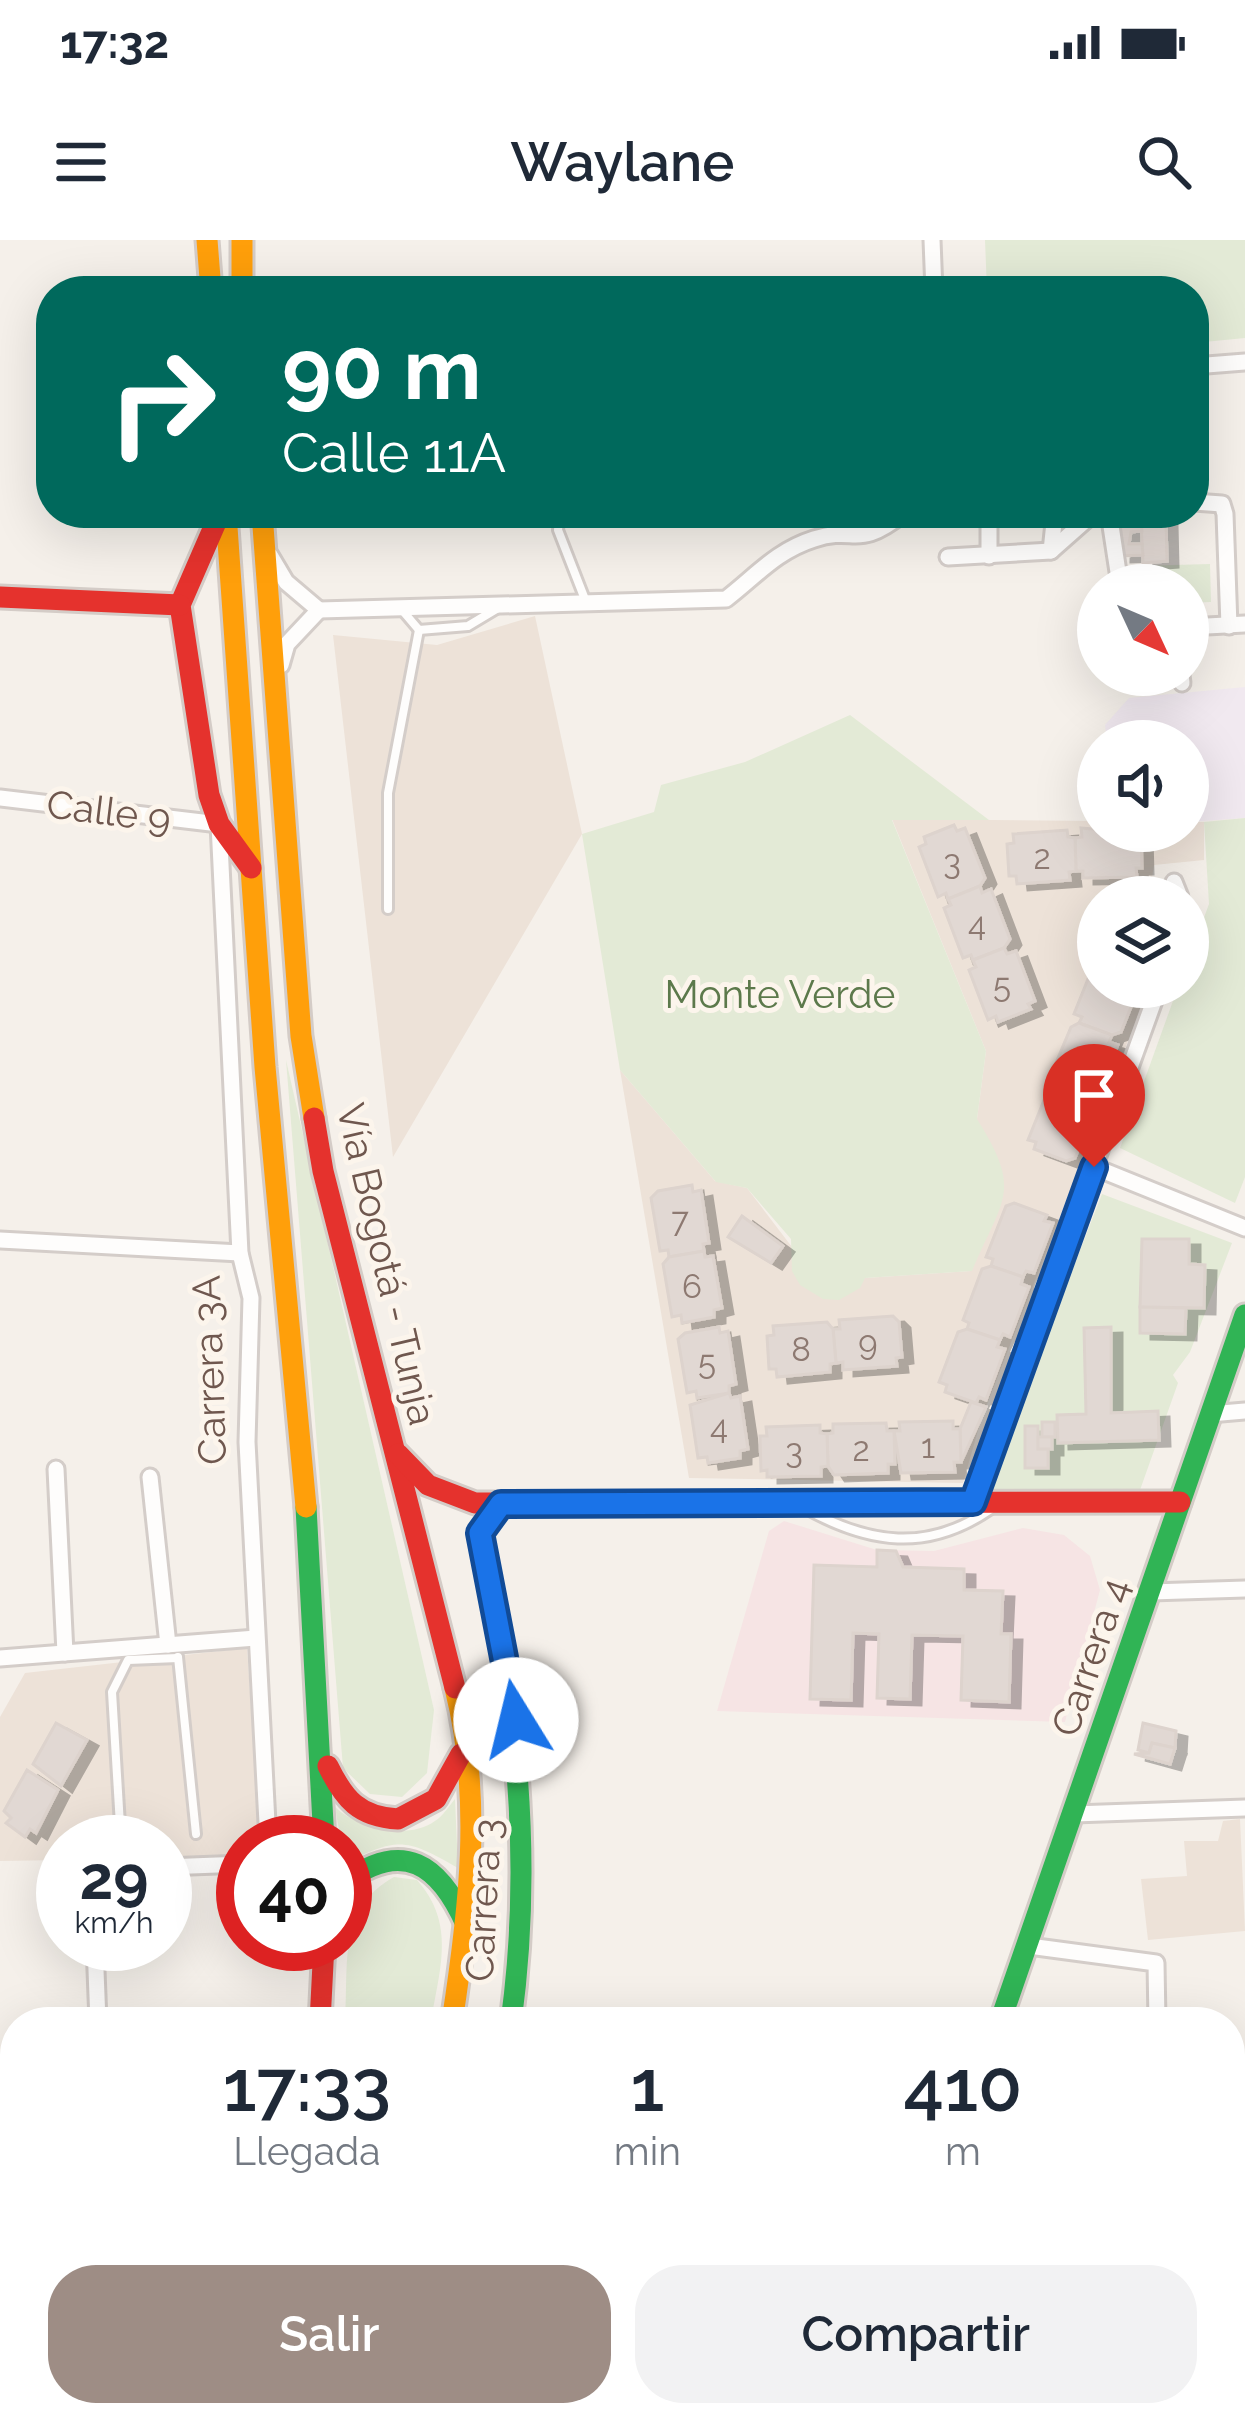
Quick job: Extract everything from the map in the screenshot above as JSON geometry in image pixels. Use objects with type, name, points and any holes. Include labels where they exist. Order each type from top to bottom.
[{"type":"main road","points":[[207,240],[210,276]]},
{"type":"main road","points":[[242,240],[242,276]]},
{"type":"main road","points":[[0,598],[180,605],[216,528]]},
{"type":"main road","name":"Vía Bogotá - Tunja","points":[[224,528],[323,1751],[324,1815]]},
{"type":"main road","name":"Vía Bogotá - Tunja","points":[[263,528],[301,1036],[343,1264],[466,1732],[473,1811],[467,1928],[454,2007]]},
{"type":"main road","name":"Carrera 3A","points":[[180,605],[209,795],[218,824],[252,869]]},
{"type":"main road","name":"Carrera 4","points":[[1006,2007],[1245,1315]]},
{"type":"main road","points":[[394,1448],[409,1468],[451,1496],[501,1504],[789,1512],[973,1502],[1180,1502]]},
{"type":"main road","name":"Carrera 3","points":[[501,1504],[480,1533],[523,1760],[526,1853],[513,2007]]},
{"type":"main road","points":[[323,1751],[344,1798],[364,1814],[389,1820],[415,1817],[437,1804],[453,1784],[466,1732]]},
{"type":"main road","points":[[372,1866],[403,1859],[425,1866],[444,1880],[467,1928]]},
{"type":"main road","points":[[321,2007],[323,1971]]},
{"type":"street","points":[[932,240],[933,276]]},
{"type":"street","points":[[1209,366],[1245,362]]},
{"type":"street","points":[[1209,503],[1222,504],[1237,625]]},
{"type":"street","points":[[265,547],[286,582],[319,610],[500,608],[726,599],[761,565],[787,551],[818,537],[869,538],[883,528]]},
{"type":"street","points":[[988,556],[989,528]]},
{"type":"street","points":[[1051,551],[1053,528]]},
{"type":"street","points":[[948,557],[1051,551],[1077,528]]},
{"type":"street","points":[[1111,528],[1117,564]]},
{"type":"street","points":[[276,683],[286,644],[319,610]]},
{"type":"street","name":"Calle 9","points":[[0,798],[218,824]]},
{"type":"street","name":"Carrera 3A","points":[[218,824],[240,1252],[251,1298],[246,1426],[266,1815]]},
{"type":"street","points":[[973,1502],[1151,1008]]},
{"type":"street","points":[[1094,1167],[1245,1228]]},
{"type":"street","points":[[0,1240],[240,1252]]},
{"type":"street","points":[[1210,1414],[1245,1411]]},
{"type":"street","points":[[56,1469],[65,1653]]},
{"type":"street","points":[[150,1477],[174,1649]]},
{"type":"street","points":[[1151,1592],[1245,1589]]},
{"type":"street","points":[[0,1658],[174,1649],[256,1638]]},
{"type":"street","points":[[1074,1814],[1237,1812]]},
{"type":"street","points":[[1029,1946],[1156,1963],[1157,2007]]},
{"type":"street","points":[[96,1971],[97,2007]]},
{"type":"lane","points":[[558,528],[586,604]]},
{"type":"lane","points":[[419,630],[469,626],[500,608]]},
{"type":"lane","points":[[402,610],[419,630]]},
{"type":"lane","points":[[388,909],[388,793],[419,630]]},
{"type":"lane","points":[[789,1512],[897,1542],[955,1532],[1000,1502]]},
{"type":"lane","points":[[119,1815],[112,1691],[116,1676],[128,1660],[174,1649],[196,1834]]},
{"type":"shaded area","points":[[535,616],[582,834],[393,1157],[333,635],[437,645]]},
{"type":"shaded area","points":[[1245,687],[1245,818],[1209,821],[1209,720],[1109,720],[1129,698],[1209,696],[1209,690]]},
{"type":"shaded area","points":[[892,819],[1077,821],[1077,852],[1204,852],[1204,860],[1154,865],[1152,876],[1077,876],[1077,1008],[1141,1008],[981,1420],[963,1483],[689,1478],[620,1070],[715,1181],[747,1188],[795,1251],[865,1278],[971,1271],[977,1119],[986,1051]]},
{"type":"shaded area","points":[[784,1521],[877,1550],[934,1551],[1023,1528],[1064,1535],[1090,1556],[1100,1590],[1065,1722],[717,1711],[769,1531]]},
{"type":"shaded area","points":[[247,1648],[258,1815],[216,1815],[216,1856],[192,1857],[192,1815],[36,1815],[36,1860],[0,1861],[0,1717],[25,1673]]},
{"type":"shaded area","points":[[1240,1819],[1245,1931],[1148,1940],[1141,1879],[1187,1876],[1184,1841],[1218,1841],[1223,1821]]},
{"type":"green space","points":[[985,240],[1245,240],[1245,338],[1209,342],[1209,276],[986,276]]},
{"type":"green space","name":"Monte Verde","points":[[850,715],[989,820],[892,820],[986,1051],[977,1119],[1004,1180],[999,1210],[972,1271],[865,1278],[860,1288],[839,1300],[823,1299],[800,1285],[792,1271],[791,1239],[747,1188],[716,1182],[620,1070],[582,834],[654,812],[661,785],[745,762]]},
{"type":"green space","points":[[1245,818],[1245,1177],[1235,1203],[1120,1148],[1170,1008],[1209,1008],[1209,822]]},
{"type":"green space","points":[[286,1060],[434,1710],[427,1773],[402,1797],[370,1794],[343,1768]]},
{"type":"green space","points":[[1102,1194],[1232,1243],[1190,1352],[1173,1375],[1178,1383],[1140,1490],[987,1489]]},
{"type":"green space","points":[[455,1799],[458,1868],[414,1847],[391,1845],[372,1852],[372,1827],[411,1830],[443,1814]]},
{"type":"green space","points":[[394,1877],[417,1880],[429,1897],[437,1913],[442,1947],[434,2007],[345,2007],[347,1971],[372,1971],[372,1895]]},
{"type":"building","points":[[1121,528],[1142,528],[1131,532],[1129,544],[1142,544],[1143,555],[1120,556]]},
{"type":"building","points":[[1141,528],[1166,528],[1167,561],[1143,563]]},
{"type":"building","points":[[954,825],[957,831],[965,828],[985,878],[980,886],[948,899],[946,893],[938,897],[919,847],[926,844],[924,837]]},
{"type":"building","points":[[1067,830],[1068,837],[1075,838],[1076,871],[1069,872],[1070,880],[1017,884],[1016,876],[1009,876],[1007,844],[1014,843],[1013,834]]},
{"type":"building","points":[[1075,838],[1077,852],[1142,852],[1142,868],[1136,868],[1137,876],[1083,876],[1083,871],[1076,871]]},
{"type":"building","points":[[980,886],[982,893],[991,889],[1010,939],[1004,948],[973,960],[971,955],[963,958],[944,908],[951,905],[948,899]]},
{"type":"building","points":[[1004,948],[1007,954],[1016,951],[1035,1001],[1028,1004],[1031,1009],[998,1022],[996,1016],[988,1020],[969,970],[976,967],[973,960]]},
{"type":"building","points":[[1077,1006],[1131,1008],[1121,1032],[1112,1035],[1079,1023],[1082,1017],[1074,1014]]},
{"type":"building","points":[[1079,1023],[1112,1035],[1109,1042],[1118,1045],[1097,1095],[1091,1093],[1089,1098],[1056,1085],[1059,1079],[1050,1077],[1071,1027]]},
{"type":"building","points":[[1056,1085],[1089,1098],[1087,1105],[1095,1108],[1075,1158],[1066,1161],[1034,1149],[1036,1142],[1028,1140],[1048,1090],[1054,1092]]},
{"type":"building","points":[[692,1185],[693,1192],[701,1190],[709,1243],[703,1244],[704,1251],[669,1257],[668,1250],[660,1251],[651,1198],[658,1191]]},
{"type":"building","points":[[1014,1203],[1047,1215],[1044,1221],[1053,1223],[1034,1273],[1026,1271],[1023,1277],[991,1266],[993,1259],[986,1257],[1006,1206]]},
{"type":"building","points":[[742,1216],[783,1246],[771,1263],[728,1237]]},
{"type":"building","points":[[1142,1239],[1189,1239],[1189,1264],[1205,1265],[1204,1308],[1140,1307]]},
{"type":"building","points":[[704,1251],[705,1257],[713,1256],[722,1308],[714,1310],[714,1317],[682,1323],[681,1315],[672,1317],[663,1264],[669,1257]]},
{"type":"building","points":[[991,1266],[1023,1277],[1021,1284],[1029,1287],[1010,1337],[1003,1334],[1000,1340],[967,1329],[969,1323],[963,1320],[982,1269]]},
{"type":"building","points":[[1140,1307],[1186,1308],[1185,1334],[1140,1333]]},
{"type":"building","points":[[893,1316],[899,1322],[902,1357],[896,1358],[897,1366],[843,1370],[843,1362],[836,1363],[833,1329],[840,1329],[839,1320]]},
{"type":"building","points":[[827,1322],[833,1329],[836,1363],[830,1364],[830,1372],[777,1377],[776,1369],[769,1369],[767,1336],[774,1335],[773,1326]]},
{"type":"building","points":[[719,1327],[720,1333],[728,1331],[736,1384],[729,1386],[729,1393],[697,1398],[696,1391],[687,1393],[678,1339],[685,1333]]},
{"type":"building","points":[[1111,1327],[1111,1413],[1158,1411],[1159,1440],[1058,1443],[1057,1415],[1086,1414],[1084,1328]]},
{"type":"building","points":[[967,1329],[1000,1340],[997,1347],[1005,1349],[986,1400],[979,1397],[976,1403],[945,1392],[947,1385],[939,1382],[958,1332]]},
{"type":"building","points":[[729,1393],[731,1398],[740,1396],[748,1449],[740,1451],[740,1458],[708,1463],[707,1457],[698,1458],[690,1405]]},
{"type":"building","points":[[971,1402],[986,1407],[961,1462],[960,1429]]},
{"type":"building","points":[[953,1421],[953,1429],[960,1429],[961,1462],[954,1462],[955,1472],[901,1473],[894,1431],[900,1431],[899,1422]]},
{"type":"building","points":[[1042,1422],[1055,1422],[1055,1437],[1042,1437]]},
{"type":"building","points":[[886,1423],[887,1431],[894,1431],[895,1464],[888,1464],[888,1473],[834,1475],[828,1466],[827,1434],[833,1433],[833,1424]]},
{"type":"building","points":[[820,1425],[820,1433],[827,1434],[828,1466],[821,1467],[821,1476],[767,1477],[767,1470],[761,1471],[760,1436],[767,1436],[766,1427]]},
{"type":"building","points":[[1025,1426],[1038,1426],[1038,1449],[1048,1449],[1048,1468],[1025,1468]]},
{"type":"building","points":[[1038,1437],[1052,1437],[1052,1449],[1038,1449]]},
{"type":"building","points":[[877,1550],[896,1551],[903,1567],[964,1569],[964,1590],[1003,1591],[1001,1634],[1011,1634],[1009,1702],[961,1700],[963,1636],[912,1635],[910,1699],[877,1698],[879,1634],[853,1633],[851,1700],[810,1699],[814,1565],[877,1567]]},
{"type":"building","points":[[56,1723],[87,1740],[61,1786],[33,1764]]},
{"type":"building","points":[[1143,1723],[1176,1731],[1175,1748],[1152,1743],[1149,1753],[1138,1750]]},
{"type":"building","points":[[1152,1743],[1175,1748],[1170,1764],[1134,1754],[1149,1753]]},
{"type":"building","points":[[27,1770],[58,1790],[45,1815],[36,1815],[36,1833],[30,1829],[25,1837],[6,1823],[11,1818],[4,1811]]},
{"type":"traffic: fast","points":[[1005,2007],[1245,1315]]},
{"type":"traffic: fast","points":[[501,1504],[480,1533],[503,1655],[517,1776],[521,1898],[513,2007]]},
{"type":"traffic: fast","points":[[306,1507],[323,1815]]},
{"type":"traffic: fast","points":[[372,1867],[385,1862],[417,1864],[444,1886],[466,1924]]},
{"type":"traffic: slow","points":[[207,240],[210,276]]},
{"type":"traffic: slow","points":[[242,240],[242,276]]},
{"type":"traffic: slow","points":[[227,528],[265,1067],[306,1507]]},
{"type":"traffic: slow","points":[[263,528],[301,1036],[314,1118]]},
{"type":"traffic: slow","points":[[454,2007],[468,1897],[471,1813],[455,1688]]},
{"type":"traffic: jam","points":[[213,528],[180,605],[209,795],[219,824],[251,868]]},
{"type":"traffic: jam","points":[[0,597],[180,605]]},
{"type":"traffic: jam","points":[[314,1118],[323,1171],[455,1688]]},
{"type":"traffic: jam","points":[[398,1454],[428,1485],[475,1503],[1180,1502]]},
{"type":"traffic: jam","points":[[328,1766],[354,1804],[373,1815],[398,1819],[436,1799],[461,1754]]},
{"type":"traffic: jam","points":[[321,2007],[323,1971]]},
{"type":"route","points":[[516,1720],[480,1533],[501,1504],[973,1502],[1094,1167]]}]
